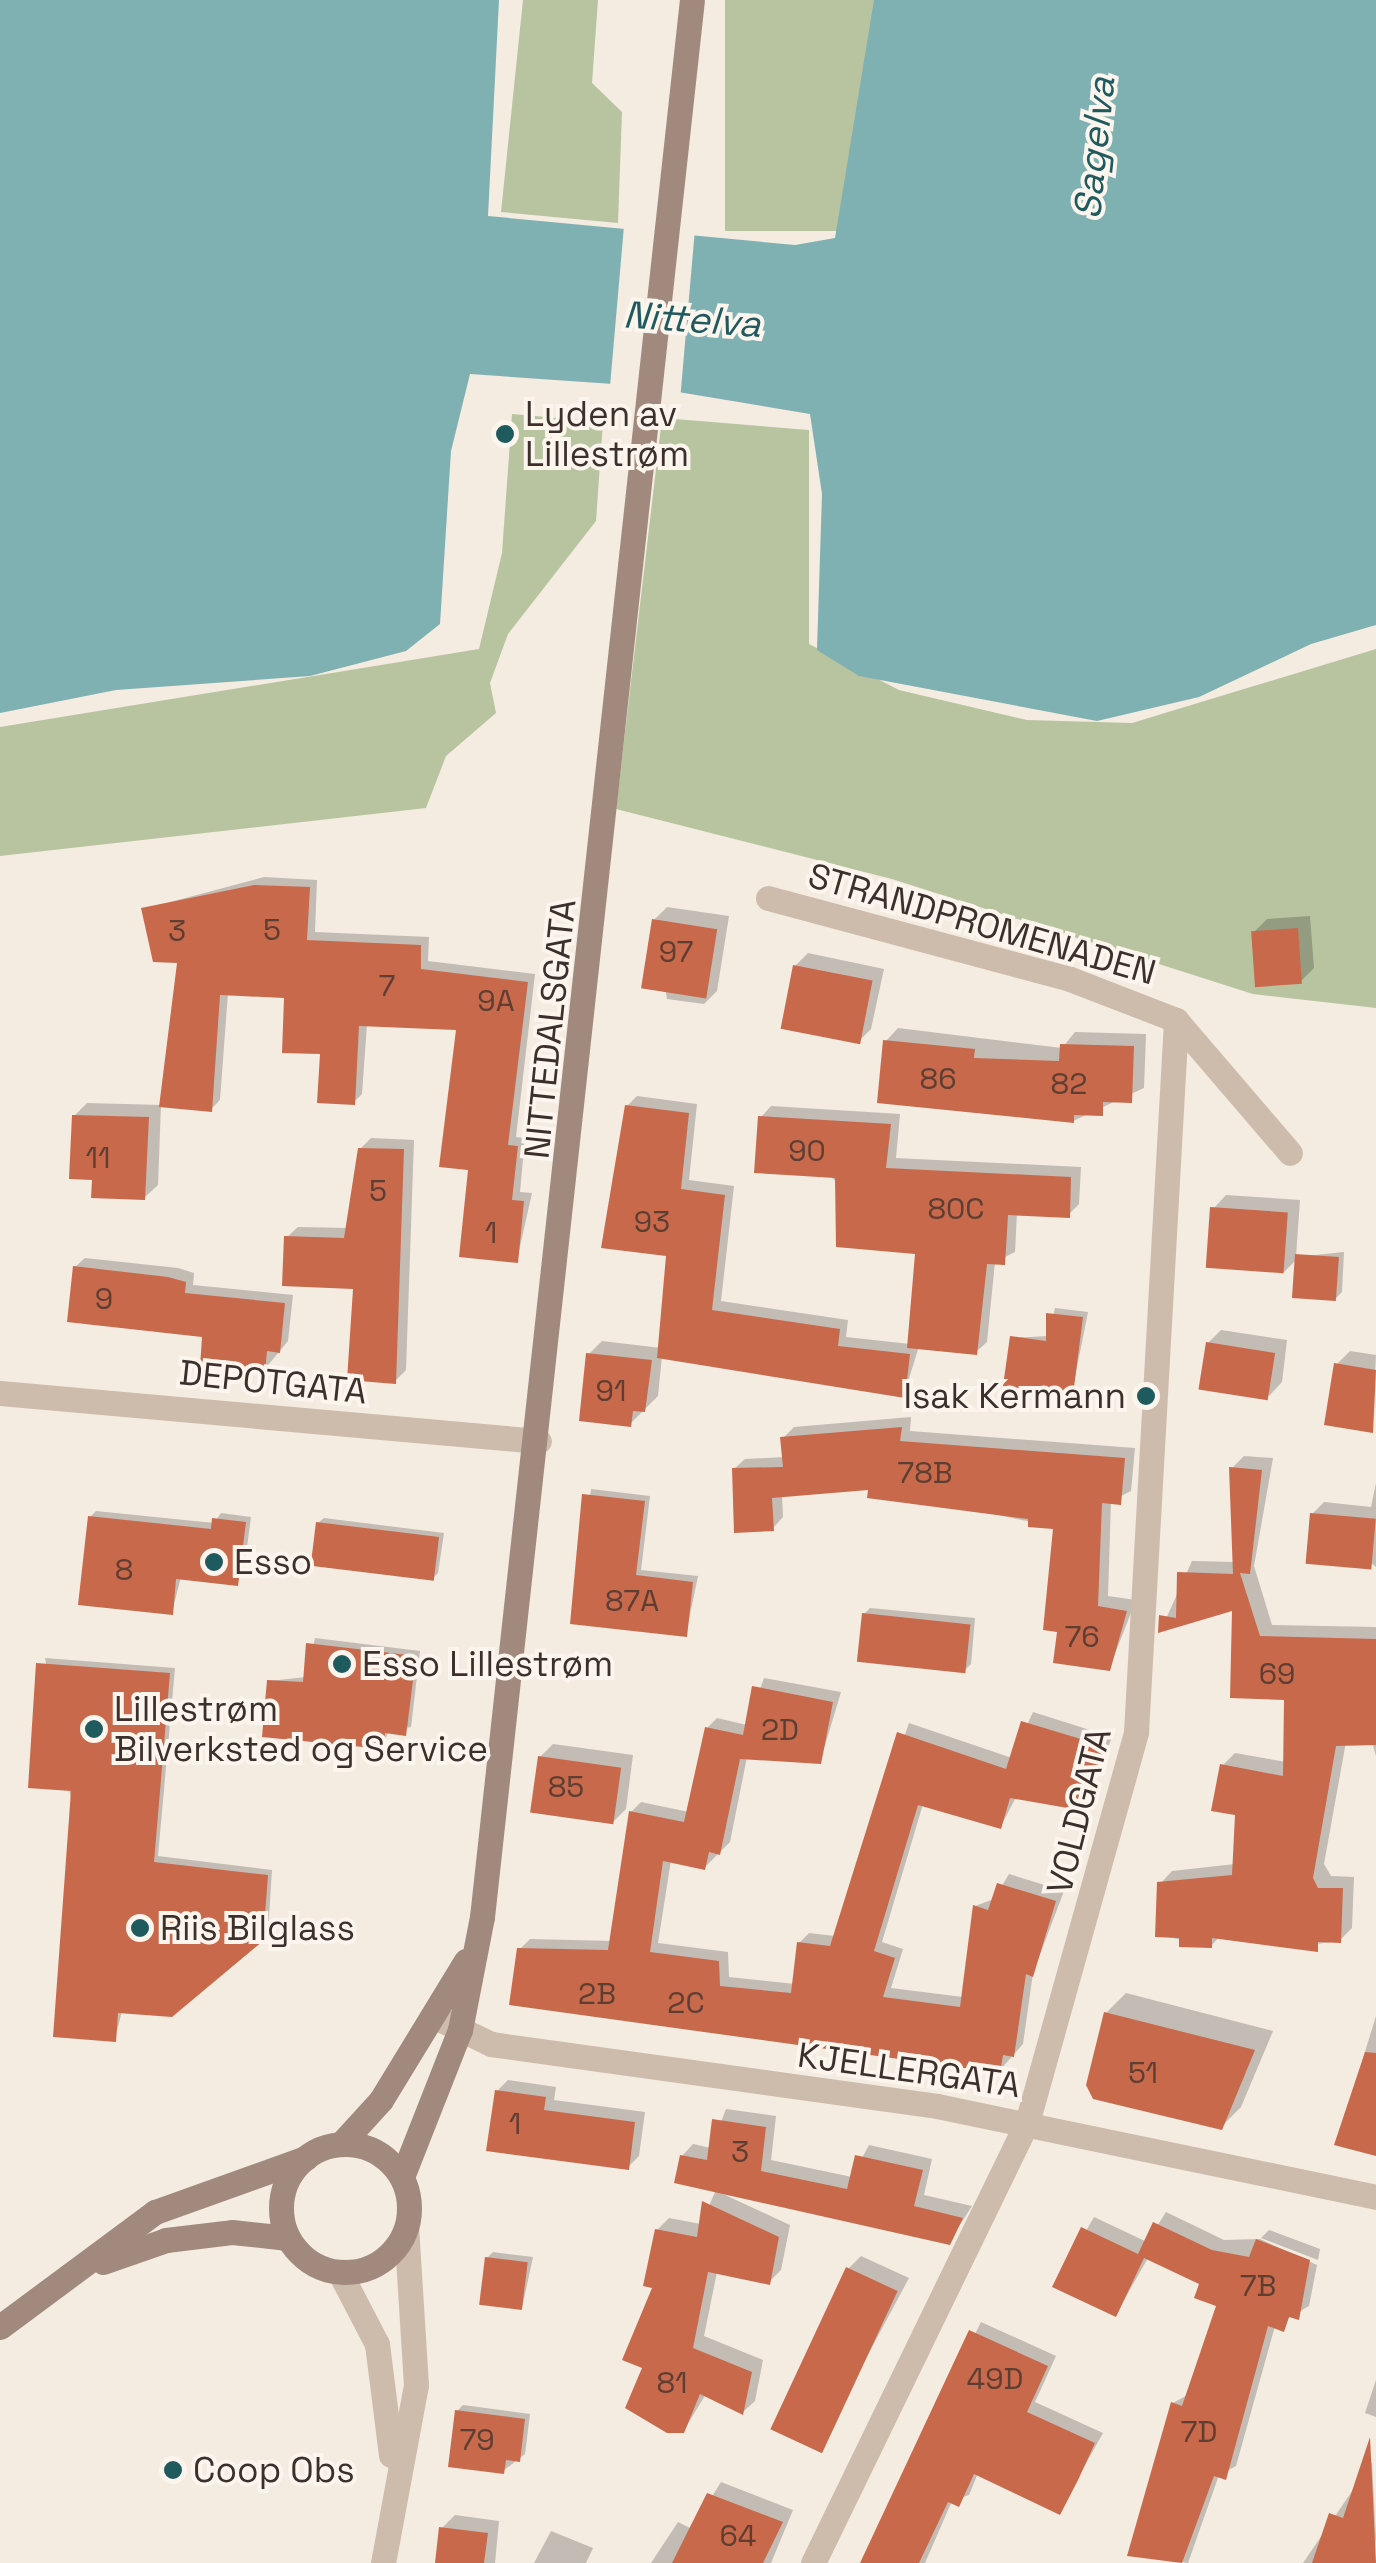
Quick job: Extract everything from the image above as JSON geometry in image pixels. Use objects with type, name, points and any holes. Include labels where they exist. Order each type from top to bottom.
[{"type":"main road","name":"NITTEDALSGATA","points":[[402,2177],[460,2030],[476,1944],[539,1441],[692,0]]},
{"type":"main road","name":"NITTEDALSGATA","points":[[342,2144],[433,2016],[476,1944]]},
{"type":"main road","points":[[0,2328],[84,2269],[155,2212],[342,2144],[376,2152],[402,2177],[406,2228],[381,2262],[340,2273],[310,2262],[288,2238],[285,2186],[306,2158]]},
{"type":"main road","points":[[84,2269],[166,2240],[232,2232],[288,2238]]},
{"type":"street","name":"STRANDPROMENADEN","points":[[768,898],[1070,979],[1176,1020]]},
{"type":"street","points":[[1176,1020],[1290,1153]]},
{"type":"street","name":"VOLDGATA","points":[[812,2563],[1027,2123],[1136,1732],[1176,1020]]},
{"type":"street","name":"DEPOTGATA","points":[[0,1394],[539,1441]]},
{"type":"street","name":"KJELLERGATA","points":[[433,2016],[460,2030],[538,2053],[1027,2123],[1376,2196]]},
{"type":"street","points":[[382,2563],[393,2480],[416,2385],[406,2228]]},
{"type":"street","points":[[340,2273],[377,2344],[393,2480]]},
{"type":"green space","points":[[523,0],[598,0],[592,83],[622,112],[618,223],[501,212]]},
{"type":"green space","points":[[725,0],[881,0],[881,231],[725,231]]},
{"type":"green space","points":[[512,414],[603,422],[596,521],[508,634],[490,683],[496,713],[446,756],[426,808],[0,856],[0,727],[479,649],[502,553]]},
{"type":"green space","points":[[662,418],[809,430],[809,644],[899,690],[1027,720],[1132,723],[1376,649],[1376,1008],[1253,994],[892,879],[616,809]]},
{"type":"water","points":[[0,0],[499,0],[488,216],[795,245],[835,238],[874,0],[1376,0],[1376,625],[1311,644],[1199,697],[1097,721],[859,676],[817,650],[822,494],[810,414],[642,386],[470,374],[451,451],[440,624],[406,651],[310,676],[116,690],[0,713]]},
{"type":"pier","points":[[624,226],[695,232],[681,395],[610,388]]},
{"type":"building","points":[[254,885],[310,887],[307,940],[421,945],[421,969],[528,982],[508,1145],[518,1146],[512,1200],[524,1201],[518,1263],[459,1257],[468,1170],[439,1167],[456,1030],[359,1026],[355,1105],[317,1103],[320,1054],[282,1053],[284,998],[220,995],[212,1112],[159,1107],[177,963],[153,962],[141,908]]},
{"type":"building","points":[[652,919],[717,929],[706,998],[641,988]]},
{"type":"building","points":[[1298,928],[1302,984],[1255,987],[1251,931]]},
{"type":"building","points":[[793,965],[873,980],[860,1044],[781,1029]]},
{"type":"building","points":[[883,1040],[975,1049],[974,1058],[1059,1061],[1060,1044],[1134,1046],[1132,1103],[1103,1102],[1103,1116],[1074,1115],[1074,1123],[877,1103]]},
{"type":"building","points":[[625,1105],[689,1113],[681,1189],[725,1195],[712,1310],[840,1329],[838,1346],[910,1354],[905,1398],[657,1358],[666,1256],[601,1248]]},
{"type":"building","points":[[72,1115],[149,1117],[145,1200],[91,1198],[92,1180],[69,1179]]},
{"type":"building","points":[[758,1116],[891,1124],[886,1168],[1071,1177],[1070,1218],[1008,1215],[1005,1265],[987,1264],[977,1355],[907,1348],[915,1254],[836,1247],[835,1178],[754,1173]]},
{"type":"building","points":[[358,1148],[404,1149],[396,1384],[347,1380],[353,1289],[282,1286],[284,1236],[344,1238]]},
{"type":"building","points":[[1210,1207],[1288,1212],[1284,1273],[1206,1268]]},
{"type":"building","points":[[1295,1254],[1339,1257],[1336,1301],[1292,1298]]},
{"type":"building","points":[[73,1266],[168,1277],[186,1282],[185,1293],[285,1303],[280,1353],[267,1351],[265,1373],[200,1367],[202,1337],[67,1322]]},
{"type":"building","points":[[1046,1313],[1083,1317],[1073,1395],[1003,1386],[1010,1336],[1046,1341]]},
{"type":"building","points":[[1206,1342],[1275,1353],[1268,1400],[1198,1389]]},
{"type":"building","points":[[586,1353],[652,1360],[645,1412],[633,1411],[631,1427],[579,1421]]},
{"type":"building","points":[[1334,1363],[1376,1370],[1373,1433],[1324,1425]]},
{"type":"building","points":[[902,1427],[900,1441],[1125,1458],[1121,1505],[1102,1503],[1098,1606],[1127,1611],[1110,1671],[1053,1663],[1057,1632],[1043,1630],[1053,1529],[1028,1527],[1028,1519],[867,1498],[868,1490],[772,1498],[774,1531],[734,1533],[732,1468],[783,1467],[780,1437]]},
{"type":"building","points":[[1229,1467],[1262,1470],[1250,1574],[1240,1573],[1260,1636],[1376,1639],[1376,1745],[1336,1746],[1313,1878],[1318,1888],[1343,1888],[1341,1943],[1318,1942],[1318,1952],[1212,1938],[1212,1948],[1179,1947],[1179,1938],[1155,1937],[1157,1882],[1232,1875],[1235,1815],[1211,1811],[1220,1764],[1283,1776],[1284,1700],[1230,1698],[1232,1611],[1158,1633],[1159,1615],[1176,1618],[1177,1572],[1233,1574]]},
{"type":"building","points":[[582,1494],[645,1501],[636,1575],[693,1582],[687,1637],[570,1624]]},
{"type":"building","points":[[1310,1513],[1376,1519],[1371,1570],[1306,1564]]},
{"type":"building","points":[[88,1516],[211,1529],[212,1518],[246,1522],[238,1586],[176,1579],[173,1615],[78,1605]]},
{"type":"building","points":[[316,1522],[439,1537],[434,1581],[311,1566]]},
{"type":"building","points":[[862,1613],[970,1624],[965,1673],[857,1662]]},
{"type":"building","points":[[306,1643],[416,1656],[406,1736],[385,1733],[383,1749],[262,1737],[267,1680],[303,1682]]},
{"type":"building","points":[[36,1663],[170,1673],[154,1862],[268,1875],[263,1941],[172,2017],[118,2013],[116,2042],[53,2037],[71,1791],[28,1788]]},
{"type":"building","points":[[752,1686],[833,1702],[821,1764],[740,1759],[720,1855],[709,1852],[705,1870],[663,1861],[650,1952],[719,1961],[720,1986],[791,1993],[797,1942],[830,1946],[897,1732],[1006,1769],[1021,1721],[1104,1746],[1085,1811],[1010,1798],[1001,1829],[918,1805],[874,1951],[895,1958],[883,1997],[960,2007],[973,1905],[988,1910],[997,1883],[1056,1901],[1033,1977],[1026,1974],[1014,2057],[1003,2055],[1000,2073],[509,2005],[517,1948],[608,1950],[629,1811],[684,1822],[705,1727],[743,1735]]},
{"type":"building","points":[[538,1756],[621,1768],[613,1824],[530,1812]]},
{"type":"building","points":[[1104,2012],[1255,2050],[1222,2130],[1093,2099],[1086,2085]]},
{"type":"building","points":[[1365,2052],[1376,2053],[1376,2156],[1334,2145]]},
{"type":"building","points":[[495,2090],[546,2097],[544,2110],[635,2122],[629,2170],[486,2151]]},
{"type":"building","points":[[712,2119],[766,2127],[761,2171],[847,2189],[855,2155],[923,2170],[914,2206],[963,2218],[950,2245],[674,2183],[680,2155],[707,2160]]},
{"type":"building","points":[[702,2201],[779,2237],[770,2285],[708,2272],[693,2348],[752,2372],[743,2415],[700,2394],[684,2433],[667,2433],[625,2408],[642,2368],[622,2360],[652,2288],[643,2286],[655,2229],[697,2237]]},
{"type":"building","points":[[1153,2222],[1212,2250],[1249,2257],[1256,2239],[1310,2260],[1299,2320],[1289,2317],[1284,2332],[1268,2326],[1226,2480],[1214,2476],[1182,2563],[1127,2556],[1171,2402],[1182,2406],[1216,2306],[1194,2298],[1199,2284],[1144,2258],[1116,2317],[1052,2287],[1081,2227],[1138,2254]]},
{"type":"building","points":[[485,2257],[528,2262],[522,2310],[479,2305]]},
{"type":"building","points":[[846,2267],[898,2291],[822,2453],[770,2429]]},
{"type":"building","points":[[969,2330],[1048,2366],[1027,2412],[1095,2443],[1078,2480],[1060,2515],[974,2474],[959,2507],[948,2502],[919,2563],[860,2563]]},
{"type":"building","points":[[455,2410],[525,2419],[520,2462],[506,2460],[504,2474],[448,2467]]},
{"type":"building","points":[[1370,2437],[1376,2563],[1312,2563],[1329,2513],[1343,2518]]},
{"type":"building","points":[[707,2493],[783,2522],[763,2563],[672,2563]]},
{"type":"building","points":[[439,2527],[488,2533],[484,2563],[435,2563]]},
{"type":"place","name":"Lyden av Lillestrøm","points":[[505,434]]},
{"type":"place","name":"Isak Kermann","points":[[1146,1396]]},
{"type":"place","name":"Esso","points":[[214,1562]]},
{"type":"place","name":"Esso Lillestrøm","points":[[342,1664]]},
{"type":"place","name":"Lillestrøm Bilverksted og Service","points":[[94,1729]]},
{"type":"place","name":"Riis Bilglass","points":[[140,1928]]},
{"type":"place","name":"Coop Obs","points":[[173,2470]]},
{"type":"water label","name":"Sagelva","points":[[1095,148]]},
{"type":"water label","name":"Nittelva","points":[[692,320]]}]
